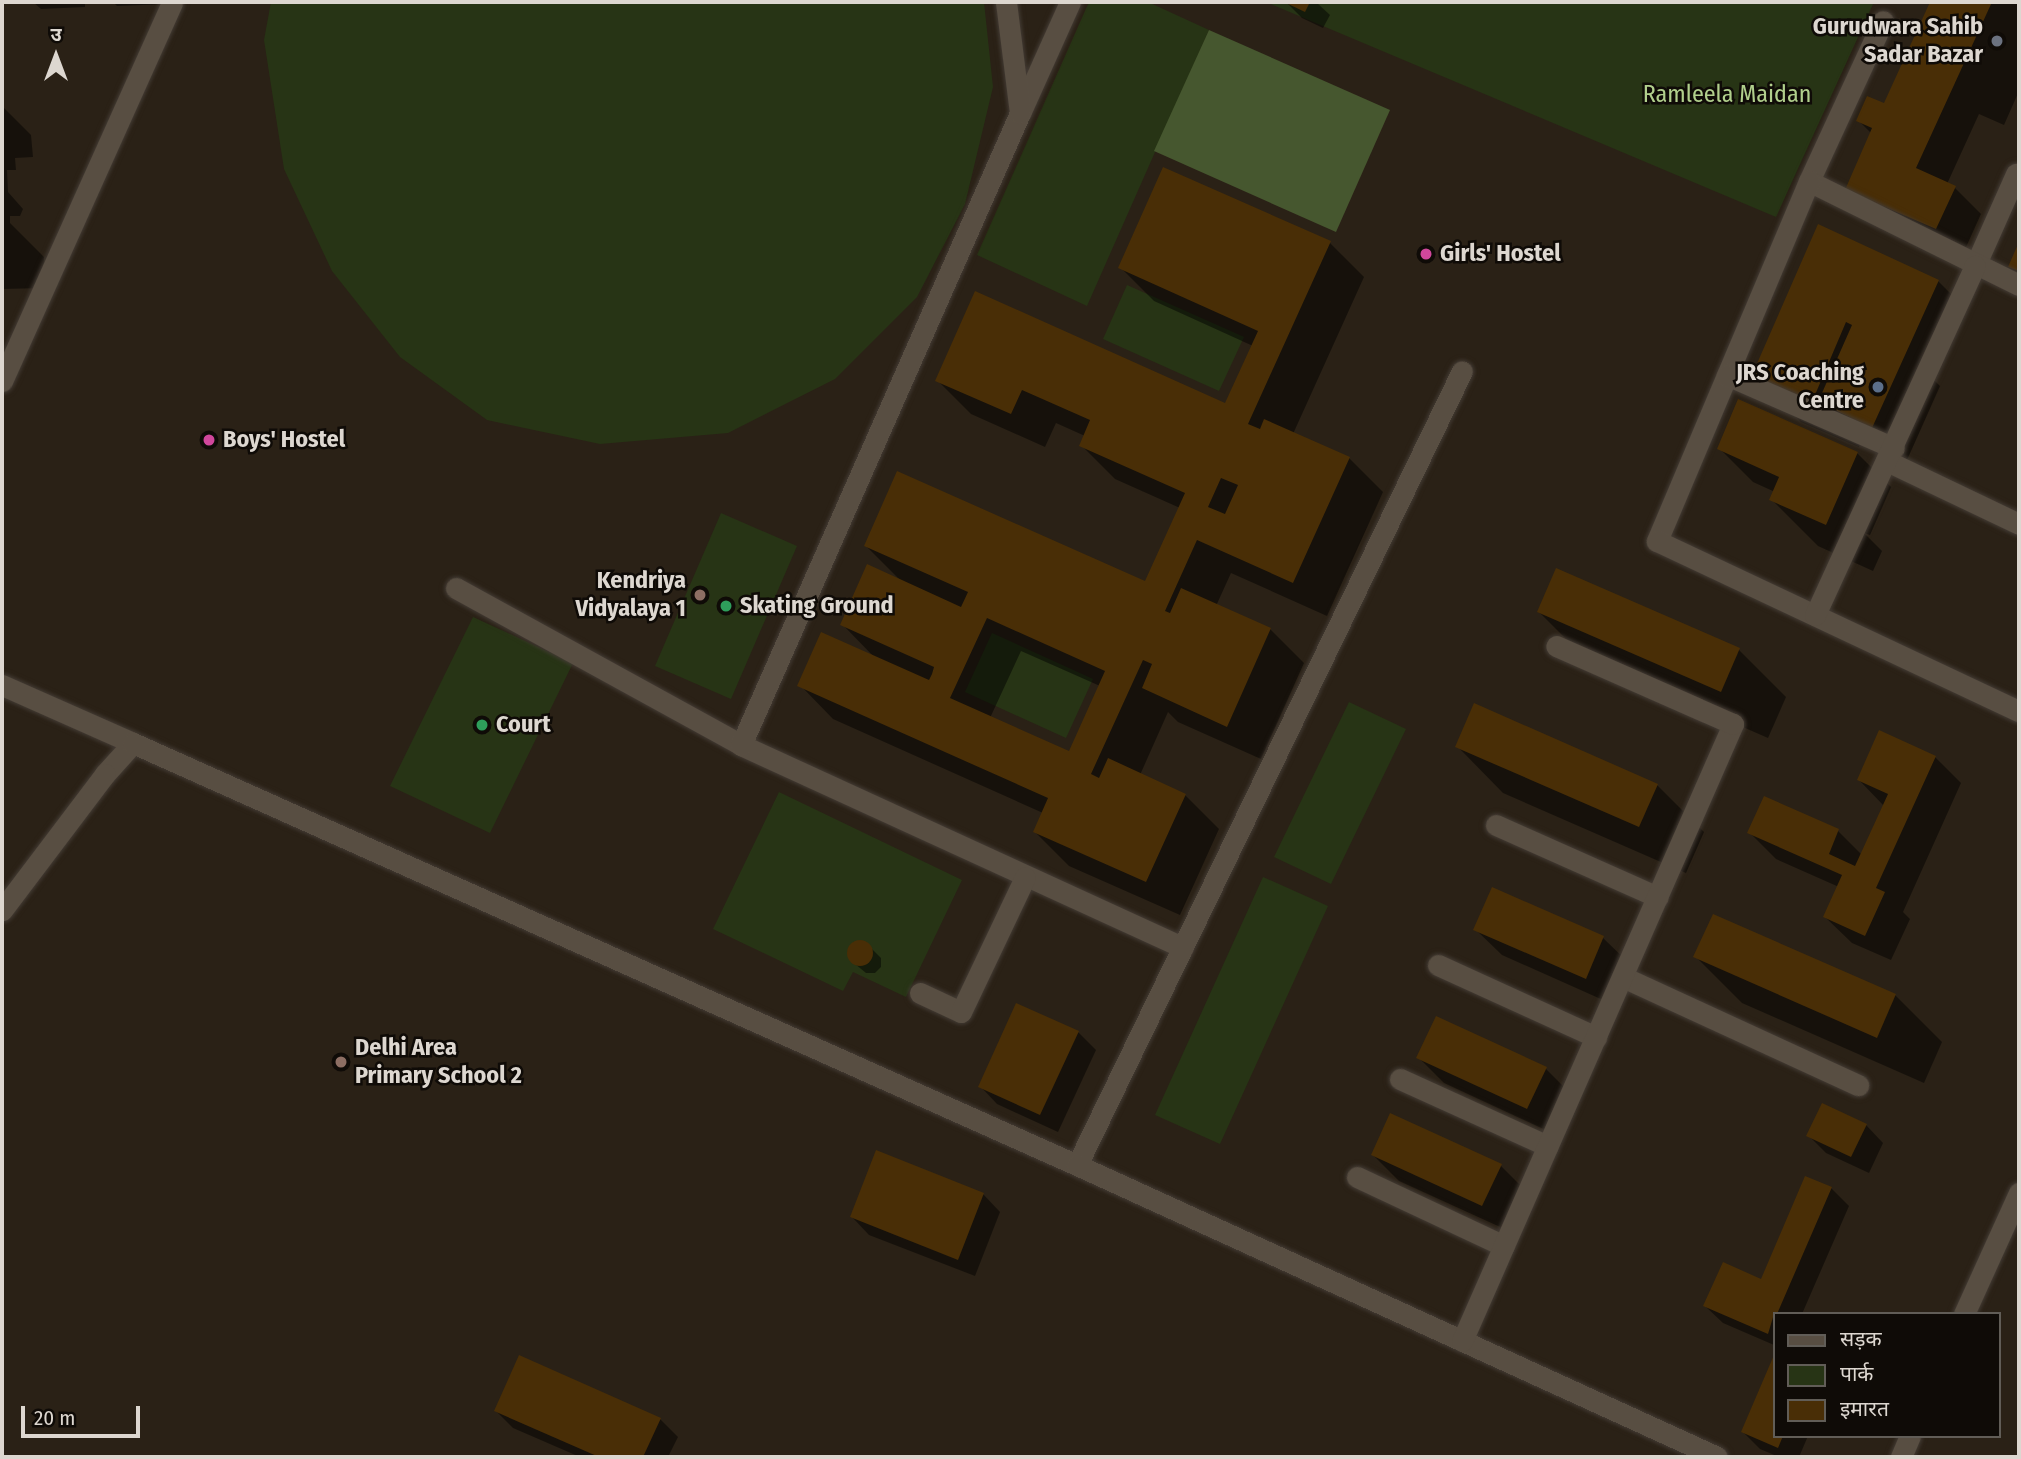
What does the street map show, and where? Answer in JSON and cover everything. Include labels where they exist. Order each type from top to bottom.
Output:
[{"type":"street","points":[[2,381],[172,2]]},
{"type":"street","points":[[1006,2],[1020,113]]},
{"type":"street","points":[[741,745],[1070,2]]},
{"type":"street","points":[[1883,20],[1809,181],[1657,541],[2019,711]]},
{"type":"street","points":[[1815,615],[2016,174]]},
{"type":"street","points":[[1809,181],[2019,285]]},
{"type":"street","points":[[1077,1165],[1462,371]]},
{"type":"street","points":[[1727,375],[1890,454],[2019,524]]},
{"type":"street","points":[[456,588],[741,745],[1183,947]]},
{"type":"street","points":[[1462,1341],[1733,724],[1556,646]]},
{"type":"street","points":[[2,685],[1077,1165],[1709,1455]]},
{"type":"street","points":[[2,910],[104,774],[133,743]]},
{"type":"street","points":[[1496,825],[1658,897]]},
{"type":"street","points":[[920,993],[961,1012],[1025,877]]},
{"type":"street","points":[[1438,965],[1596,1037]]},
{"type":"street","points":[[1623,977],[1858,1085]]},
{"type":"street","points":[[1400,1079],[1548,1146]]},
{"type":"street","points":[[1357,1177],[1504,1246]]},
{"type":"street","points":[[1965,1312],[2019,1194]]},
{"type":"street","points":[[1901,1457],[1909,1438]]},
{"type":"green space","points":[[271,2],[984,2],[993,87],[965,204],[917,297],[835,379],[728,433],[600,444],[487,420],[400,357],[332,271],[284,169],[264,40]]},
{"type":"green space","points":[[1089,2],[1148,2],[1209,30],[1087,306],[977,255]]},
{"type":"green space","name":"Ramleela Maidan","points":[[1266,2],[1874,2],[1776,217]]},
{"type":"green space","points":[[1209,30],[1390,110],[1336,232],[1154,151]]},
{"type":"green space","points":[[1127,285],[1244,337],[1219,391],[1103,339]]},
{"type":"green space","name":"Skating Ground","points":[[721,513],[797,546],[731,699],[655,666]]},
{"type":"green space","name":"Court","points":[[473,617],[573,663],[490,833],[390,786]]},
{"type":"green space","points":[[992,633],[1093,679],[1066,738],[965,692]]},
{"type":"green space","points":[[1349,702],[1406,729],[1331,884],[1274,857]]},
{"type":"green space","points":[[779,792],[962,880],[906,997],[853,972],[843,991],[713,929]]},
{"type":"green space","points":[[1263,877],[1328,906],[1220,1144],[1155,1115]]},
{"type":"building","points":[[1284,2],[1310,2],[1305,12]]},
{"type":"building","points":[[1930,2],[1992,2],[1916,168],[1956,186],[1936,229],[1845,190],[1872,128],[1856,121],[1867,96],[1884,103]]},
{"type":"building","points":[[1163,167],[1331,241],[1248,424],[1260,429],[1264,419],[1350,457],[1293,583],[1197,540],[1165,611],[1170,613],[1181,588],[1271,628],[1227,727],[1142,688],[1152,664],[1143,660],[1091,774],[1099,778],[1108,758],[1186,794],[1146,882],[1033,832],[1048,798],[797,686],[821,632],[929,680],[932,674],[934,667],[840,625],[867,564],[961,607],[968,592],[864,546],[897,471],[1145,581],[1185,493],[1079,446],[1090,420],[1022,390],[1011,414],[935,381],[975,291],[1225,403],[1258,331],[1118,268]],"holes":[[[1221,478],[1238,485],[1225,514],[1208,507]],[[987,618],[1105,671],[1069,751],[950,698]]]},
{"type":"building","points":[[1818,224],[1939,280],[1872,428],[1818,402],[1852,325],[1846,322],[1812,402],[1752,375]]},
{"type":"building","points":[[2019,242],[2019,271],[2008,267]]},
{"type":"building","points":[[1738,399],[1858,452],[1826,525],[1769,500],[1779,477],[1717,449]]},
{"type":"building","points":[[1556,568],[1740,648],[1721,692],[1537,612]]},
{"type":"building","points":[[1474,703],[1658,784],[1639,827],[1455,747]]},
{"type":"building","points":[[1879,730],[1936,756],[1876,888],[1885,892],[1865,936],[1823,917],[1842,875],[1747,833],[1764,796],[1839,829],[1829,854],[1855,866],[1888,794],[1857,780]]},
{"type":"building","points":[[1492,887],[1604,936],[1586,979],[1473,930]]},
{"type":"building","points":[[1713,914],[1896,994],[1877,1038],[1693,957]]},
{"type":"building","points":[[860,940],[869,944],[873,953],[869,962],[860,966],[851,962],[847,953],[851,944]]},
{"type":"building","points":[[1016,1003],[1079,1031],[1040,1115],[978,1087]]},
{"type":"building","points":[[1436,1016],[1547,1067],[1527,1109],[1416,1058]]},
{"type":"building","points":[[1822,1103],[1867,1124],[1851,1157],[1806,1136]]},
{"type":"building","points":[[1390,1113],[1502,1164],[1482,1206],[1371,1155]]},
{"type":"building","points":[[876,1150],[984,1193],[958,1260],[850,1217]]},
{"type":"building","points":[[1805,1176],[1832,1187],[1778,1312],[1772,1312],[1768,1334],[1703,1306],[1723,1262],[1761,1279]]},
{"type":"building","points":[[519,1355],[661,1418],[643,1457],[599,1457],[494,1411]]},
{"type":"building","points":[[1772,1360],[1772,1438],[1782,1438],[1778,1448],[1741,1432]]},
{"type":"place","name":"Gurudwara Sahib Sadar Bazar","points":[[1997,41]]},
{"type":"place","name":"Girls' Hostel","points":[[1426,254]]},
{"type":"place","name":"JRS Coaching Centre","points":[[1878,387]]},
{"type":"place","name":"Boys' Hostel","points":[[209,440]]},
{"type":"place","name":"Kendriya Vidyalaya 1","points":[[700,595]]},
{"type":"place","name":"Skating Ground","points":[[726,606]]},
{"type":"place","name":"Court","points":[[482,725]]},
{"type":"place","name":"Delhi Area Primary School 2","points":[[341,1062]]}]
